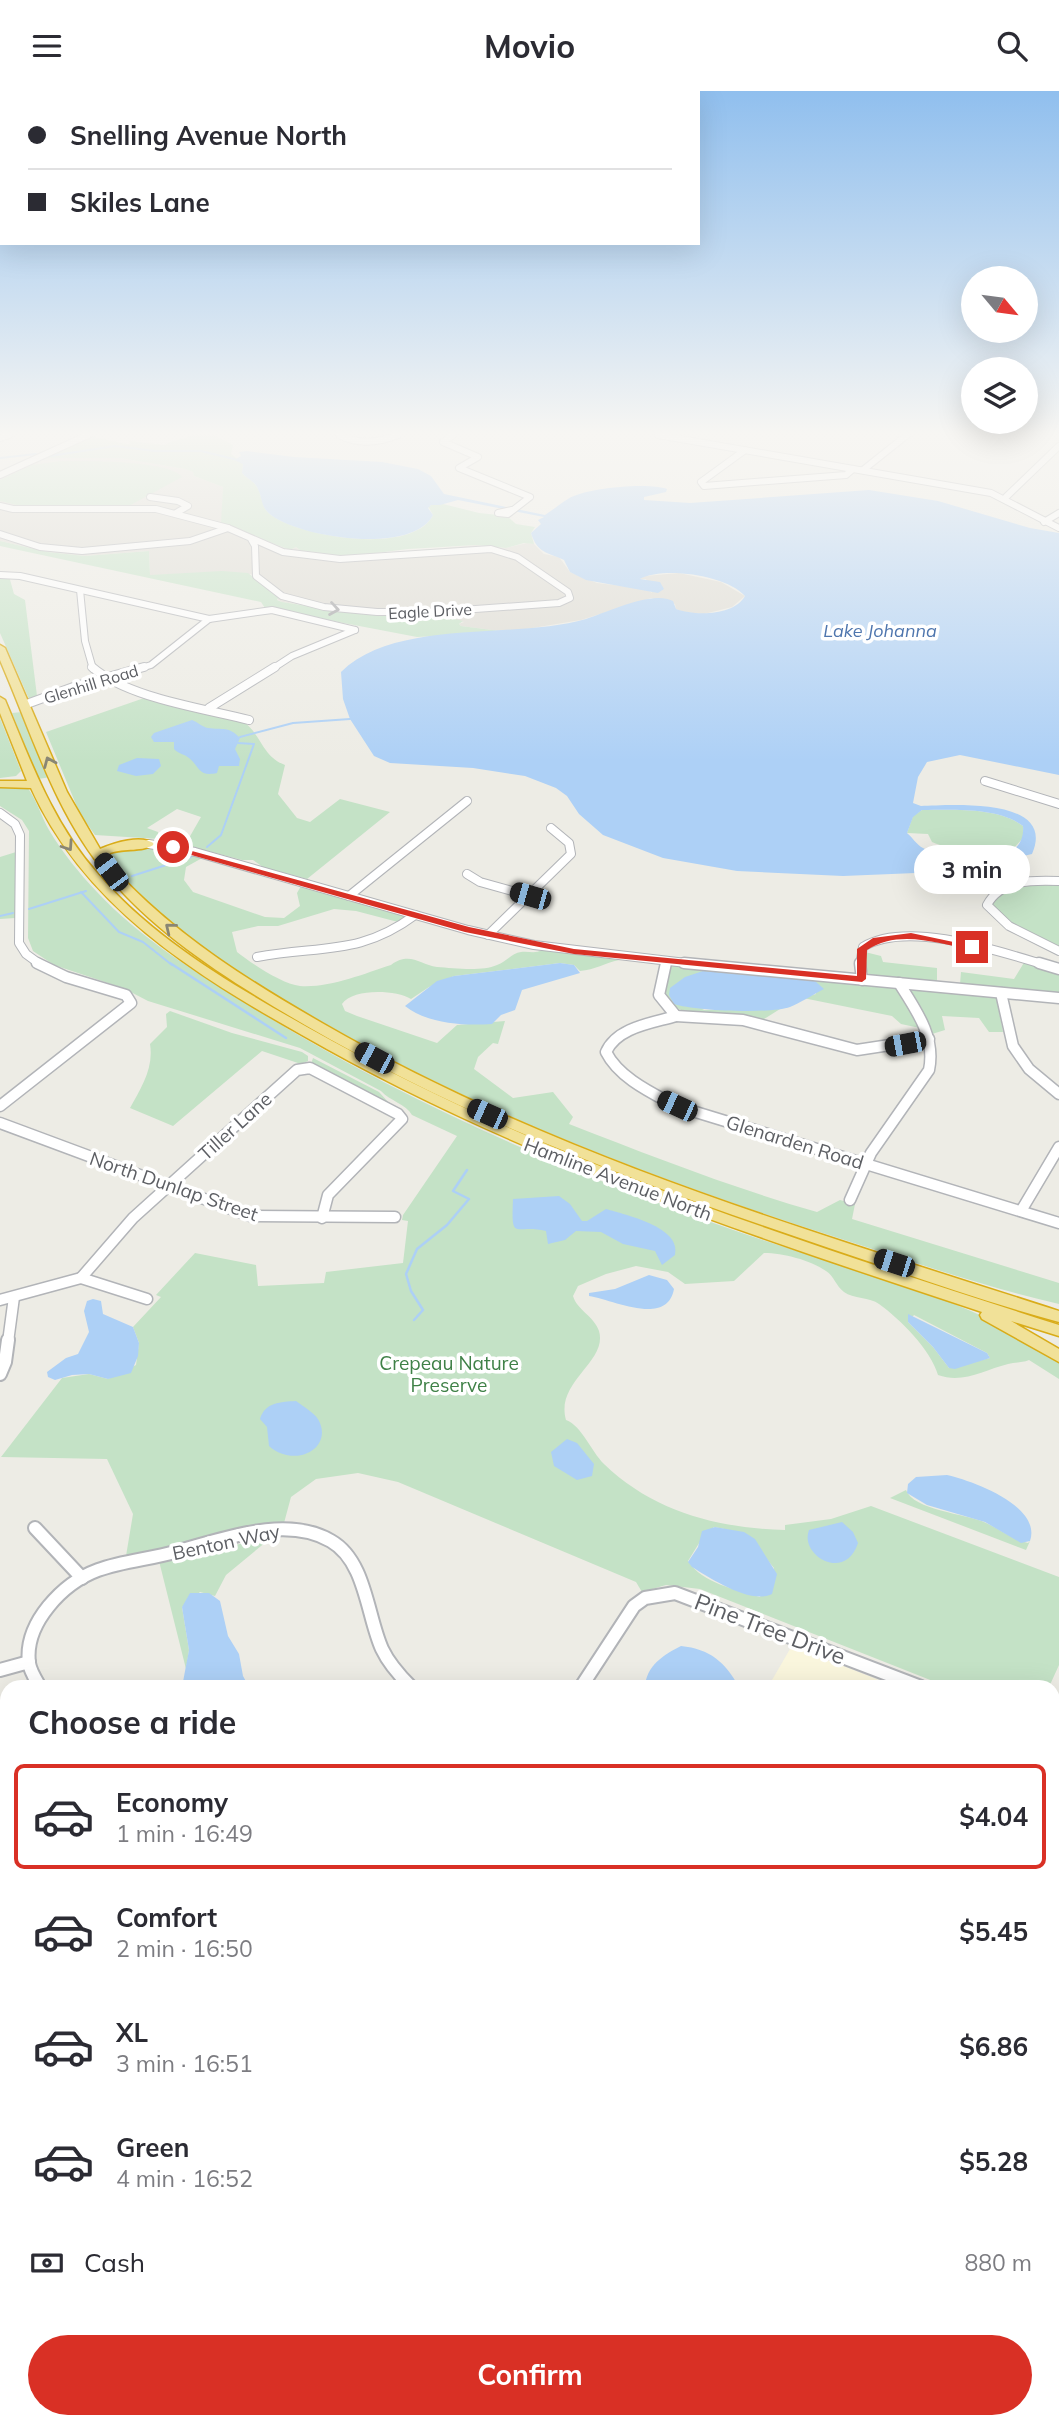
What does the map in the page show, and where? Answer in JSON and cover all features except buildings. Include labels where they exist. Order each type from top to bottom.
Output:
[{"type":"highway","name":"Hamline Avenue North","points":[[0,647],[74,817],[84,834],[118,879],[159,919],[219,965],[322,1030],[422,1083],[528,1132],[645,1179],[1059,1317]]},
{"type":"highway","name":"Hamline Avenue North","points":[[0,698],[55,825],[75,856],[124,909],[190,960],[328,1047],[457,1113],[576,1165],[709,1215],[1059,1331]]},
{"type":"highway","points":[[0,698],[13,705],[24,705]]},
{"type":"highway","points":[[0,782],[34,781]]},
{"type":"highway","points":[[84,834],[103,840],[149,843]]},
{"type":"highway","points":[[118,879],[103,857],[104,851],[120,845],[149,843]]},
{"type":"highway","points":[[942,1279],[1059,1307]]},
{"type":"highway","points":[[956,1297],[1059,1356]]},
{"type":"street","points":[[31,544],[82,551],[156,544]]},
{"type":"street","name":"Eagle Drive","points":[[253,544],[252,566],[262,583],[289,598],[330,609],[416,614],[559,603],[570,598],[568,592],[517,557],[491,549],[340,559],[284,552],[259,544]]},
{"type":"street","points":[[0,575],[20,576],[209,619],[267,610],[355,630],[292,656],[209,708]]},
{"type":"street","points":[[80,590],[92,668],[108,678],[147,694],[249,720]]},
{"type":"street","name":"Glenhill Road","points":[[24,705],[143,668],[158,661],[209,619]]},
{"type":"street","points":[[985,781],[1059,804]]},
{"type":"street","points":[[349,896],[467,801]]},
{"type":"street","points":[[0,813],[13,822],[20,835],[19,943],[26,955],[43,968],[131,1000],[128,1007],[0,1106]]},
{"type":"street","points":[[488,935],[571,854],[569,843],[551,828]]},
{"type":"street","points":[[149,843],[195,852],[488,935],[574,952],[1059,998]]},
{"type":"street","points":[[467,874],[480,882],[530,896]]},
{"type":"street","points":[[1059,881],[1031,882],[1006,887],[993,894],[987,905],[1021,933],[1059,951]]},
{"type":"street","points":[[257,957],[366,944],[392,934],[415,915]]},
{"type":"street","points":[[862,979],[862,949],[876,940],[896,936],[929,938],[1059,968]]},
{"type":"street","points":[[666,961],[659,995],[676,1016],[743,1020],[857,1049],[881,1048],[929,1039]]},
{"type":"street","points":[[850,1200],[865,1164],[929,1070],[933,1053],[929,1039],[899,983]]},
{"type":"street","points":[[1001,993],[1013,1046],[1029,1069],[1059,1094]]},
{"type":"street","name":"Glenarden Road","points":[[676,1016],[614,1038],[606,1049],[609,1061],[651,1092],[677,1106],[1059,1223]]},
{"type":"street","name":"Tiller Lane","points":[[80,1278],[114,1237],[168,1186],[297,1070],[305,1067],[398,1114],[402,1119],[400,1125],[328,1195],[322,1218]]},
{"type":"street","name":"North Dunlap Street","points":[[0,1123],[250,1216],[395,1217]]},
{"type":"street","points":[[1021,1211],[1059,1147]]},
{"type":"street","points":[[0,1300],[80,1278],[147,1299]]},
{"type":"street","points":[[0,1374],[5,1361],[14,1297]]},
{"type":"street","points":[[35,1528],[82,1578]]},
{"type":"street","name":"Benton Way","points":[[29,1662],[29,1649],[36,1629],[49,1605],[82,1578],[98,1571],[271,1530],[309,1532],[332,1541],[348,1556],[360,1583],[375,1636],[385,1659],[404,1680]]},
{"type":"street","name":"Pine Tree Drive","points":[[586,1680],[634,1606],[656,1595],[675,1593],[903,1680]]},
{"type":"street","points":[[0,1670],[29,1662],[37,1680]]},
{"type":"shaded area","points":[[14,544],[274,544],[289,550],[296,547],[301,551],[333,556],[354,556],[476,545],[506,548],[534,544],[544,554],[559,557],[570,572],[597,583],[647,589],[652,593],[646,579],[640,579],[645,576],[679,573],[721,582],[745,596],[732,607],[704,614],[683,612],[676,609],[675,604],[651,598],[581,620],[508,632],[461,626],[459,624],[464,622],[444,616],[413,621],[282,602],[277,599],[279,596],[251,574],[150,575],[149,551],[85,556],[48,552]]},
{"type":"shaded area","points":[[798,1648],[878,1680],[772,1680],[790,1649]]},
{"type":"green space","points":[[14,544],[48,552],[85,556],[149,551],[150,575],[222,571],[248,573],[279,596],[277,600],[282,602],[347,612],[392,615],[413,621],[444,616],[463,621],[459,624],[461,626],[508,632],[417,637],[265,608],[261,602],[0,546]]},
{"type":"green space","points":[[275,544],[520,544],[506,548],[476,545],[408,549],[344,557],[301,551],[296,547],[290,550]]},
{"type":"green space","points":[[0,576],[9,576],[14,594],[25,600],[37,696],[41,698],[29,699],[0,633]]},
{"type":"green space","points":[[150,696],[224,714],[248,725],[271,756],[285,765],[278,794],[297,818],[310,822],[340,799],[390,812],[307,879],[263,867],[253,860],[242,860],[185,845],[201,817],[177,809],[147,828],[158,832],[159,839],[95,835],[80,814],[46,732]]},
{"type":"green space","points":[[22,712],[51,777],[38,779],[12,713]]},
{"type":"green space","points":[[0,718],[21,771],[16,776],[0,778]]},
{"type":"green space","name":"Crepeau Nature Preserve","points":[[0,786],[27,787],[49,830],[77,870],[131,924],[208,979],[364,1072],[486,1132],[612,1185],[739,1232],[942,1299],[1007,1328],[1059,1359],[1059,1379],[1029,1360],[965,1377],[938,1375],[929,1355],[914,1336],[879,1304],[844,1292],[829,1273],[820,1267],[788,1256],[764,1253],[734,1281],[685,1284],[668,1272],[636,1266],[606,1274],[578,1286],[573,1296],[597,1326],[600,1342],[590,1363],[574,1383],[565,1406],[566,1420],[582,1433],[599,1459],[623,1481],[665,1505],[688,1514],[735,1526],[785,1530],[785,1525],[831,1519],[871,1506],[1059,1577],[1059,1665],[1052,1680],[930,1680],[700,1589],[666,1585],[642,1592],[636,1582],[398,1482],[358,1473],[316,1479],[291,1497],[284,1523],[126,1556],[133,1514],[107,1459],[1,1457],[62,1378],[89,1374],[108,1379],[136,1365],[139,1343],[133,1327],[161,1297],[156,1295],[195,1253],[256,1265],[258,1286],[324,1283],[326,1272],[403,1263],[408,1221],[402,1220],[403,1215],[457,1136],[412,1115],[381,1091],[300,1048],[148,1001],[123,988],[54,965],[33,951],[28,938],[29,831],[22,820],[0,806]],"holes":[[[914,1315],[987,1353],[990,1358],[949,1368],[908,1322]],[[714,1527],[751,1539],[774,1568],[760,1597],[711,1580],[694,1569],[688,1561],[701,1540]]]},
{"type":"green space","points":[[922,810],[961,810],[1001,815],[1023,826],[1024,837],[1012,850],[942,845],[932,842],[928,834],[907,833],[913,816]]},
{"type":"green space","points":[[117,847],[155,847],[204,857],[186,867],[184,880],[193,892],[265,917],[284,918],[300,906],[297,893],[301,886],[405,916],[398,922],[356,911],[334,909],[278,926],[258,926],[232,932],[237,952],[267,972],[300,986],[335,983],[404,959],[437,967],[475,969],[497,965],[518,953],[542,950],[619,960],[580,971],[574,965],[560,963],[454,976],[411,999],[375,992],[355,995],[342,1004],[345,1011],[357,1016],[437,1043],[457,1025],[505,1021],[498,1044],[493,1043],[478,1057],[474,1069],[513,1098],[553,1092],[573,1117],[569,1124],[786,1203],[817,1212],[840,1200],[855,1204],[852,1219],[1059,1283],[1059,1304],[972,1281],[678,1184],[459,1093],[387,1058],[249,978],[213,954],[135,890],[110,856]]},
{"type":"green space","points":[[16,852],[15,918],[0,919],[0,857]]},
{"type":"green space","points":[[1059,883],[1059,948],[1002,917],[992,905],[1004,892],[1021,885]]},
{"type":"green space","points":[[865,952],[881,956],[883,962],[937,968],[937,982],[869,975]]},
{"type":"green space","points":[[1025,961],[1059,971],[1059,993],[960,984],[961,972],[1014,979]]},
{"type":"green space","points":[[672,965],[897,988],[920,1028],[901,1024],[892,1016],[803,998],[816,994],[815,981],[773,978],[702,1010],[780,1009],[761,1021],[686,1012],[672,1006],[663,994]]},
{"type":"green space","points":[[912,987],[996,996],[1003,1032],[989,1032],[979,1018],[942,1016],[945,1030],[932,1034],[908,990]]},
{"type":"green space","points":[[170,1011],[232,1033],[302,1052],[308,1056],[308,1061],[301,1064],[262,1051],[173,1126],[130,1108],[148,1070],[150,1044],[167,1027],[166,1014]]},
{"type":"green space","points":[[313,1058],[379,1092],[389,1103],[406,1113],[311,1064]]},
{"type":"green space","points":[[906,1490],[911,1497],[929,1507],[976,1519],[1016,1539],[1028,1543],[1030,1541],[1026,1550],[890,1498]]},
{"type":"green space","points":[[272,1537],[226,1575],[215,1596],[200,1592],[182,1607],[189,1650],[186,1669],[159,1561]]},
{"type":"water","name":"Lake Johanna","points":[[1059,544],[1059,775],[960,755],[927,762],[918,777],[913,803],[921,806],[998,808],[1016,813],[1030,822],[1036,836],[1032,854],[998,862],[955,861],[916,873],[843,876],[737,871],[663,858],[603,835],[579,814],[567,796],[556,788],[525,776],[473,768],[390,763],[374,756],[350,719],[343,699],[341,672],[364,655],[392,644],[424,637],[557,625],[654,598],[673,601],[676,609],[684,611],[714,613],[740,603],[745,596],[736,589],[710,578],[679,573],[650,575],[640,579],[660,582],[664,589],[658,593],[586,580],[570,572],[564,560],[536,545]],"holes":[[[922,810],[975,811],[1001,815],[1023,826],[1023,835],[1018,846],[999,855],[965,856],[930,851],[921,847],[907,833],[913,817]]]},
{"type":"water","points":[[192,720],[206,727],[229,730],[236,734],[240,738],[235,749],[240,759],[239,766],[219,766],[217,773],[206,774],[189,758],[174,749],[174,742],[154,742],[151,737],[154,733]]},
{"type":"water","points":[[137,758],[159,759],[161,766],[153,774],[136,776],[117,771],[119,765]]},
{"type":"water","points":[[560,963],[574,965],[580,973],[522,990],[515,1010],[501,1015],[492,1024],[447,1023],[424,1017],[405,1006],[437,981],[454,976]]},
{"type":"water","points":[[703,971],[815,981],[824,989],[793,1006],[780,1009],[732,1011],[674,1004],[669,995],[670,988],[685,977]]},
{"type":"water","points":[[559,1196],[570,1204],[582,1221],[587,1221],[606,1209],[651,1224],[670,1237],[675,1245],[675,1255],[662,1265],[655,1251],[623,1244],[601,1232],[576,1231],[565,1240],[548,1244],[546,1231],[514,1227],[513,1199]]},
{"type":"water","points":[[649,1275],[667,1280],[674,1289],[669,1300],[661,1307],[638,1308],[589,1296],[589,1293],[615,1289]]},
{"type":"water","points":[[87,1301],[101,1301],[103,1314],[133,1327],[139,1343],[138,1356],[131,1373],[108,1379],[89,1374],[55,1380],[48,1377],[47,1372],[66,1358],[78,1354],[89,1332],[84,1311]]},
{"type":"water","points":[[908,1314],[987,1353],[990,1358],[955,1369],[949,1368],[908,1322]]},
{"type":"water","points":[[296,1401],[316,1417],[322,1433],[315,1448],[299,1456],[279,1452],[269,1446],[267,1427],[260,1419],[270,1406]]},
{"type":"water","points":[[567,1439],[577,1443],[594,1464],[592,1476],[577,1480],[554,1466],[551,1452]]},
{"type":"water","points":[[947,1475],[988,1489],[1016,1506],[1031,1528],[1030,1541],[1021,1543],[985,1522],[927,1505],[907,1493],[908,1484],[916,1477]]},
{"type":"water","points":[[842,1522],[853,1532],[858,1543],[852,1555],[843,1561],[825,1561],[811,1548],[809,1530]]},
{"type":"water","points":[[715,1527],[744,1532],[755,1539],[777,1574],[772,1594],[753,1596],[742,1593],[692,1567],[688,1562],[698,1547],[702,1531]]},
{"type":"water","points":[[190,1593],[209,1593],[220,1601],[228,1636],[239,1654],[245,1680],[183,1680],[189,1650],[182,1607]]},
{"type":"water","points":[[681,1646],[700,1650],[716,1658],[734,1680],[646,1680],[652,1667]]},
{"type":"waterway","points":[[240,737],[293,723],[350,719]]},
{"type":"waterway","points":[[207,847],[221,835],[254,744],[238,743]]},
{"type":"waterway","points":[[132,876],[191,857]]},
{"type":"waterway","points":[[81,892],[86,891]]},
{"type":"waterway","points":[[29,909],[81,892]]},
{"type":"waterway","points":[[81,892],[119,932],[143,942],[172,965]]},
{"type":"waterway","points":[[0,916],[13,913]]},
{"type":"waterway","points":[[170,963],[286,1038]]},
{"type":"waterway","points":[[414,1320],[423,1310],[411,1291],[406,1274],[417,1249],[447,1225],[469,1199],[453,1191],[467,1170]]},
{"type":"route","points":[[173,847],[468,930],[574,952],[862,979],[860,953],[867,944],[876,940],[911,936],[972,947]]}]
